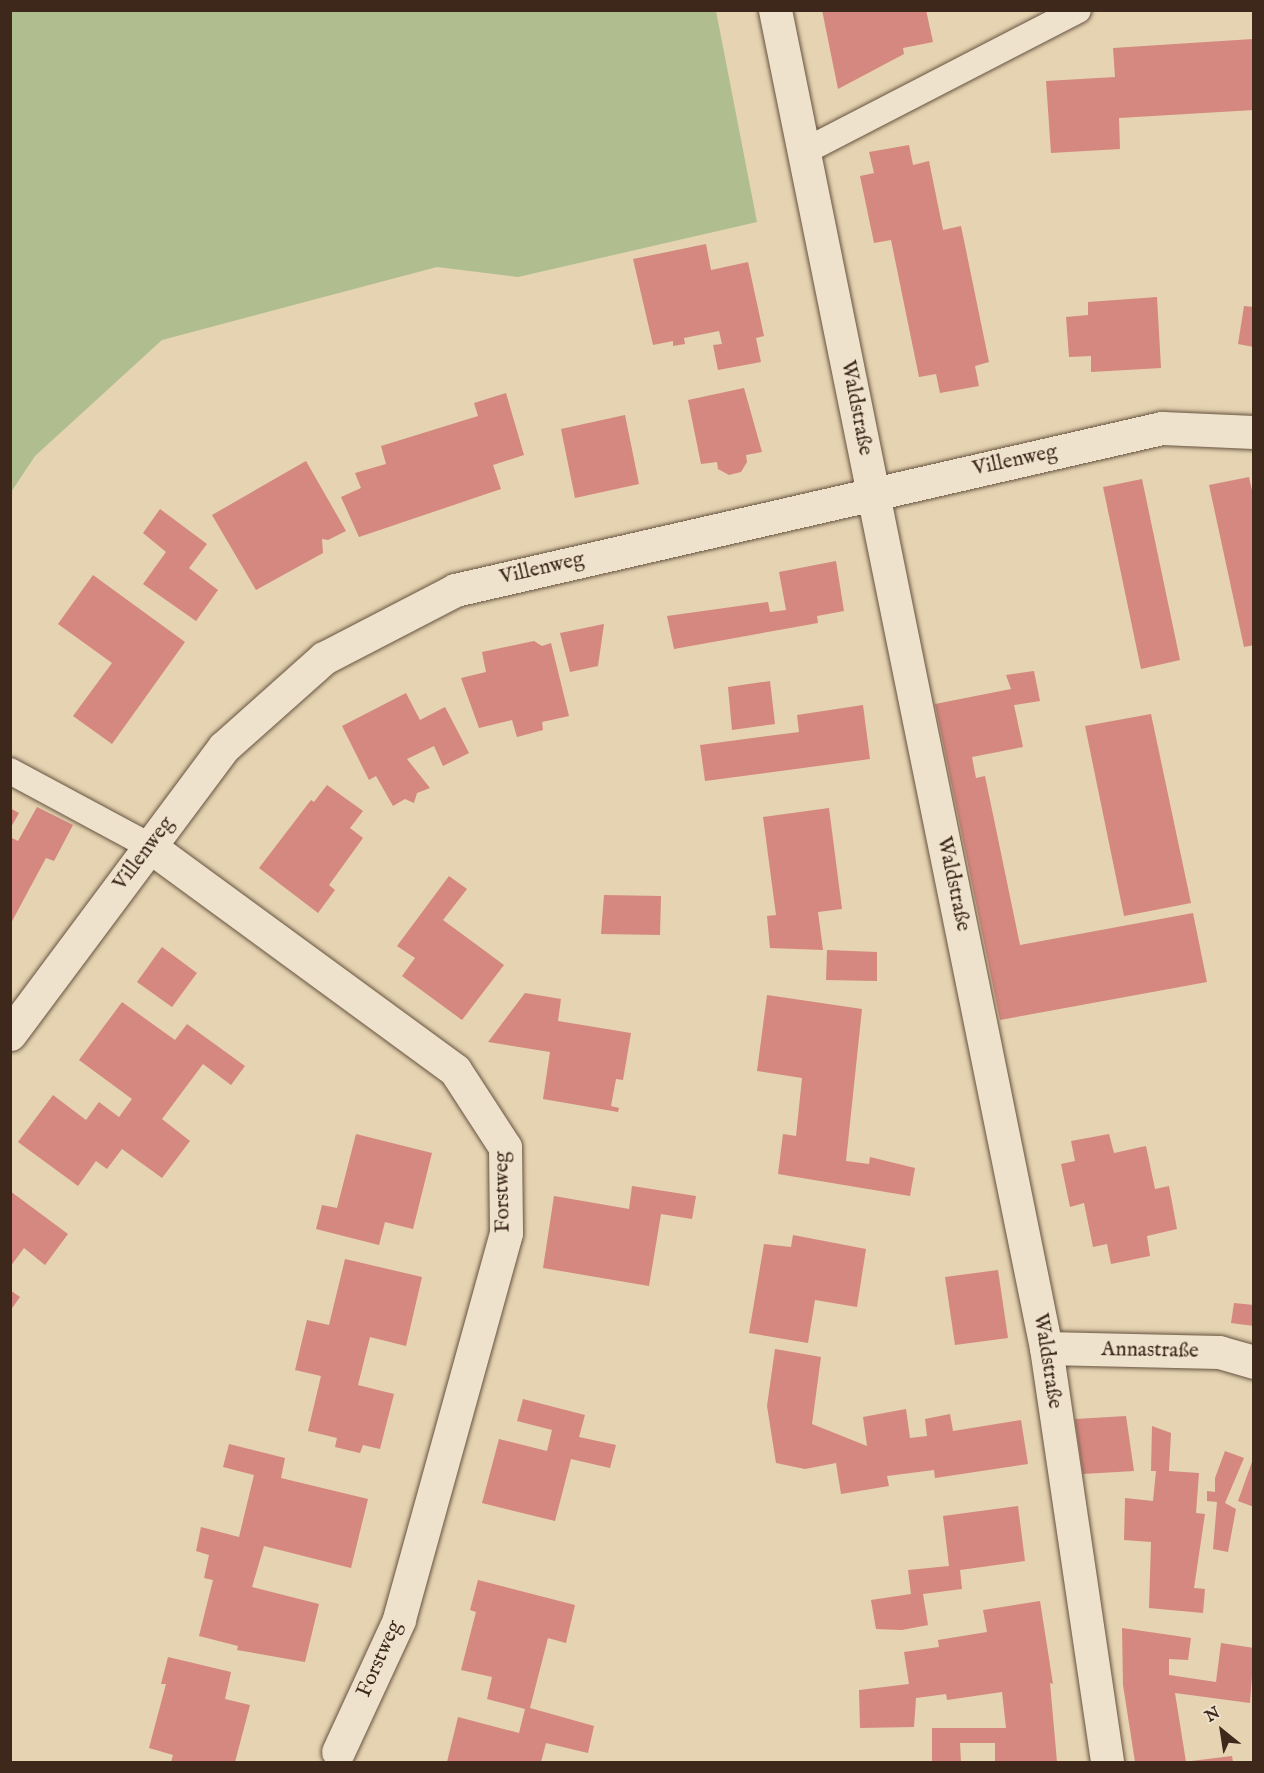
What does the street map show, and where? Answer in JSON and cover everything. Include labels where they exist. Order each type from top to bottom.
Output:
[{"type":"street","name":"Waldstraße","points":[[775,10],[1046,1348],[1107,1762]]},
{"type":"street","name":"Villenweg","points":[[10,1034],[224,747],[324,658],[455,590],[872,492],[1162,428],[1254,432]]},
{"type":"street","name":"Forstweg","points":[[149,846],[455,1070],[505,1146],[507,1233],[399,1620],[338,1752]]},
{"type":"street","name":"Annastraße","points":[[1046,1348],[1219,1352],[1254,1362]]},
{"type":"lane","points":[[805,152],[1078,10]]},
{"type":"lane","points":[[10,771],[149,846]]},
{"type":"green space","points":[[11,10],[716,11],[757,222],[518,277],[437,267],[162,340],[35,456],[11,492]]},
{"type":"building","points":[[822,10],[926,10],[933,42],[903,48],[904,54],[838,89]]},
{"type":"building","points":[[1253,39],[1254,110],[1119,118],[1120,149],[1051,153],[1046,81],[1115,77],[1113,48]]},
{"type":"building","points":[[909,145],[913,165],[929,161],[943,230],[961,226],[989,362],[975,366],[979,386],[940,393],[936,374],[919,377],[891,240],[874,243],[860,176],[874,173],[869,152]]},
{"type":"building","points":[[706,244],[711,270],[748,262],[764,336],[756,338],[761,362],[718,370],[713,345],[722,344],[719,331],[684,338],[685,344],[673,346],[673,341],[653,345],[633,259]]},
{"type":"building","points":[[1157,297],[1161,368],[1091,372],[1091,356],[1069,357],[1066,317],[1088,315],[1088,302]]},
{"type":"building","points":[[1244,306],[1254,307],[1254,347],[1238,344]]},
{"type":"building","points":[[744,388],[762,452],[746,455],[747,462],[741,472],[729,475],[718,469],[717,462],[701,464],[688,400]]},
{"type":"building","points":[[506,393],[524,455],[493,465],[501,489],[359,537],[341,497],[361,488],[355,473],[386,464],[381,446],[478,416],[474,403]]},
{"type":"building","points":[[625,415],[639,484],[575,498],[561,429]]},
{"type":"building","points":[[306,461],[346,531],[328,540],[322,539],[323,553],[256,590],[212,515]]},
{"type":"building","points":[[1249,477],[1254,499],[1254,645],[1244,647],[1209,485]]},
{"type":"building","points":[[1142,479],[1180,660],[1141,669],[1103,487]]},
{"type":"building","points":[[160,509],[207,544],[189,568],[218,590],[196,621],[143,584],[166,552],[143,533]]},
{"type":"building","points":[[836,561],[844,611],[817,616],[818,623],[674,649],[667,616],[768,602],[770,612],[786,610],[779,572]]},
{"type":"building","points":[[93,575],[185,642],[112,744],[73,716],[112,663],[58,624]]},
{"type":"building","points":[[604,624],[598,666],[570,672],[560,633]]},
{"type":"building","points":[[534,641],[542,646],[551,643],[569,716],[542,722],[543,730],[517,737],[512,720],[479,728],[461,678],[486,672],[482,652]]},
{"type":"building","points":[[1034,671],[1040,701],[1014,705],[1023,747],[972,757],[976,778],[985,776],[1020,945],[1193,913],[1207,982],[1000,1020],[935,704],[1011,689],[1006,675]]},
{"type":"building","points":[[770,681],[775,724],[732,730],[728,687]]},
{"type":"building","points":[[406,693],[420,720],[445,707],[469,753],[443,766],[434,746],[407,759],[430,788],[417,793],[414,803],[405,799],[393,806],[376,776],[369,780],[342,726]]},
{"type":"building","points":[[863,705],[870,759],[705,781],[700,745],[799,732],[797,715]]},
{"type":"building","points":[[1151,714],[1191,903],[1124,916],[1085,726]]},
{"type":"building","points":[[327,785],[363,811],[350,828],[363,838],[329,885],[335,890],[318,913],[259,868],[311,800],[314,802]]},
{"type":"building","points":[[37,807],[73,825],[54,861],[46,858],[10,925],[10,837],[18,841]]},
{"type":"building","points":[[10,808],[19,813],[10,829]]},
{"type":"building","points":[[829,808],[842,909],[818,912],[823,950],[770,948],[767,916],[776,915],[763,817]]},
{"type":"building","points":[[449,876],[467,889],[443,920],[504,965],[462,1020],[402,976],[415,958],[397,946]]},
{"type":"building","points":[[604,895],[661,896],[660,935],[601,934]]},
{"type":"building","points":[[162,947],[197,973],[172,1007],[137,982]]},
{"type":"building","points":[[827,950],[877,952],[877,981],[826,980]]},
{"type":"building","points":[[525,993],[561,999],[558,1021],[631,1033],[623,1080],[616,1079],[611,1106],[619,1108],[618,1112],[543,1099],[550,1052],[488,1042]]},
{"type":"building","points":[[767,995],[862,1009],[846,1161],[869,1164],[870,1157],[915,1168],[910,1196],[778,1174],[783,1134],[796,1136],[802,1078],[757,1071]]},
{"type":"building","points":[[122,1002],[175,1040],[187,1024],[245,1066],[231,1085],[203,1064],[162,1119],[190,1141],[162,1178],[122,1149],[107,1169],[96,1161],[78,1186],[18,1142],[53,1095],[86,1120],[99,1102],[119,1117],[132,1099],[79,1060]]},
{"type":"building","points":[[356,1134],[432,1153],[413,1229],[385,1222],[379,1245],[316,1229],[322,1205],[337,1208]]},
{"type":"building","points":[[1109,1134],[1114,1153],[1146,1146],[1155,1189],[1169,1186],[1177,1229],[1147,1236],[1150,1256],[1111,1264],[1107,1244],[1093,1247],[1084,1203],[1070,1207],[1061,1164],[1075,1161],[1071,1141]]},
{"type":"building","points":[[632,1186],[696,1196],[692,1219],[661,1214],[649,1286],[543,1268],[554,1196],[629,1209]]},
{"type":"building","points":[[10,1191],[68,1234],[45,1265],[24,1248],[10,1267]]},
{"type":"building","points":[[793,1235],[866,1249],[857,1307],[815,1300],[808,1343],[749,1333],[764,1244],[791,1247]]},
{"type":"building","points":[[345,1259],[422,1277],[406,1346],[370,1337],[358,1385],[394,1394],[380,1449],[363,1445],[360,1453],[335,1447],[337,1438],[308,1431],[321,1376],[295,1370],[307,1320],[329,1325]]},
{"type":"building","points":[[998,1270],[1008,1338],[955,1345],[945,1277]]},
{"type":"building","points":[[10,1290],[20,1297],[10,1311]]},
{"type":"building","points":[[1234,1303],[1254,1305],[1254,1326],[1231,1323]]},
{"type":"building","points":[[775,1349],[821,1357],[812,1424],[867,1446],[863,1417],[906,1409],[910,1438],[927,1436],[925,1419],[950,1414],[953,1431],[1021,1420],[1028,1464],[935,1478],[934,1470],[887,1476],[889,1486],[841,1494],[836,1463],[805,1469],[776,1463],[767,1406]]},
{"type":"building","points":[[523,1399],[585,1415],[579,1437],[616,1445],[610,1468],[571,1459],[555,1521],[482,1503],[499,1439],[547,1451],[552,1430],[517,1421]]},
{"type":"building","points":[[1126,1416],[1134,1471],[1083,1474],[1075,1419]]},
{"type":"building","points":[[1152,1426],[1171,1433],[1169,1471],[1199,1473],[1196,1513],[1205,1514],[1194,1588],[1205,1589],[1203,1613],[1149,1608],[1151,1542],[1124,1540],[1125,1498],[1153,1501],[1156,1471],[1151,1471]]},
{"type":"building","points":[[229,1444],[285,1458],[281,1478],[368,1499],[351,1568],[264,1546],[252,1587],[319,1604],[305,1662],[237,1650],[238,1646],[199,1636],[213,1580],[204,1578],[209,1555],[196,1551],[201,1527],[239,1537],[254,1475],[223,1467]]},
{"type":"building","points":[[1225,1451],[1244,1458],[1225,1503],[1236,1509],[1228,1552],[1213,1549],[1217,1502],[1207,1501],[1207,1491],[1215,1492],[1215,1478]]},
{"type":"building","points":[[1254,1459],[1254,1507],[1238,1501]]},
{"type":"building","points":[[1018,1506],[1025,1561],[960,1570],[962,1589],[923,1594],[928,1625],[902,1630],[876,1629],[871,1600],[911,1594],[908,1570],[949,1566],[943,1516]]},
{"type":"building","points":[[478,1580],[575,1605],[566,1643],[548,1638],[530,1708],[594,1726],[588,1753],[546,1743],[541,1762],[447,1762],[458,1717],[519,1733],[525,1709],[487,1699],[492,1677],[461,1670],[476,1612],[470,1610]]},
{"type":"building","points":[[1040,1601],[1053,1684],[1050,1683],[1057,1762],[995,1762],[995,1743],[960,1743],[961,1762],[932,1762],[932,1728],[1006,1728],[1002,1692],[947,1700],[946,1694],[916,1698],[914,1727],[860,1728],[859,1690],[909,1684],[904,1652],[939,1647],[938,1640],[987,1632],[983,1610]]},
{"type":"building","points":[[1122,1628],[1191,1638],[1188,1660],[1169,1659],[1169,1675],[1216,1682],[1221,1643],[1254,1648],[1250,1703],[1175,1693],[1186,1762],[1135,1762],[1123,1685]]},
{"type":"building","points":[[168,1657],[231,1672],[225,1699],[250,1705],[235,1762],[171,1762],[173,1755],[149,1748],[166,1684],[161,1684]]},
{"type":"building","points":[[1232,1756],[1233,1762],[1191,1762],[1191,1761]]}]
